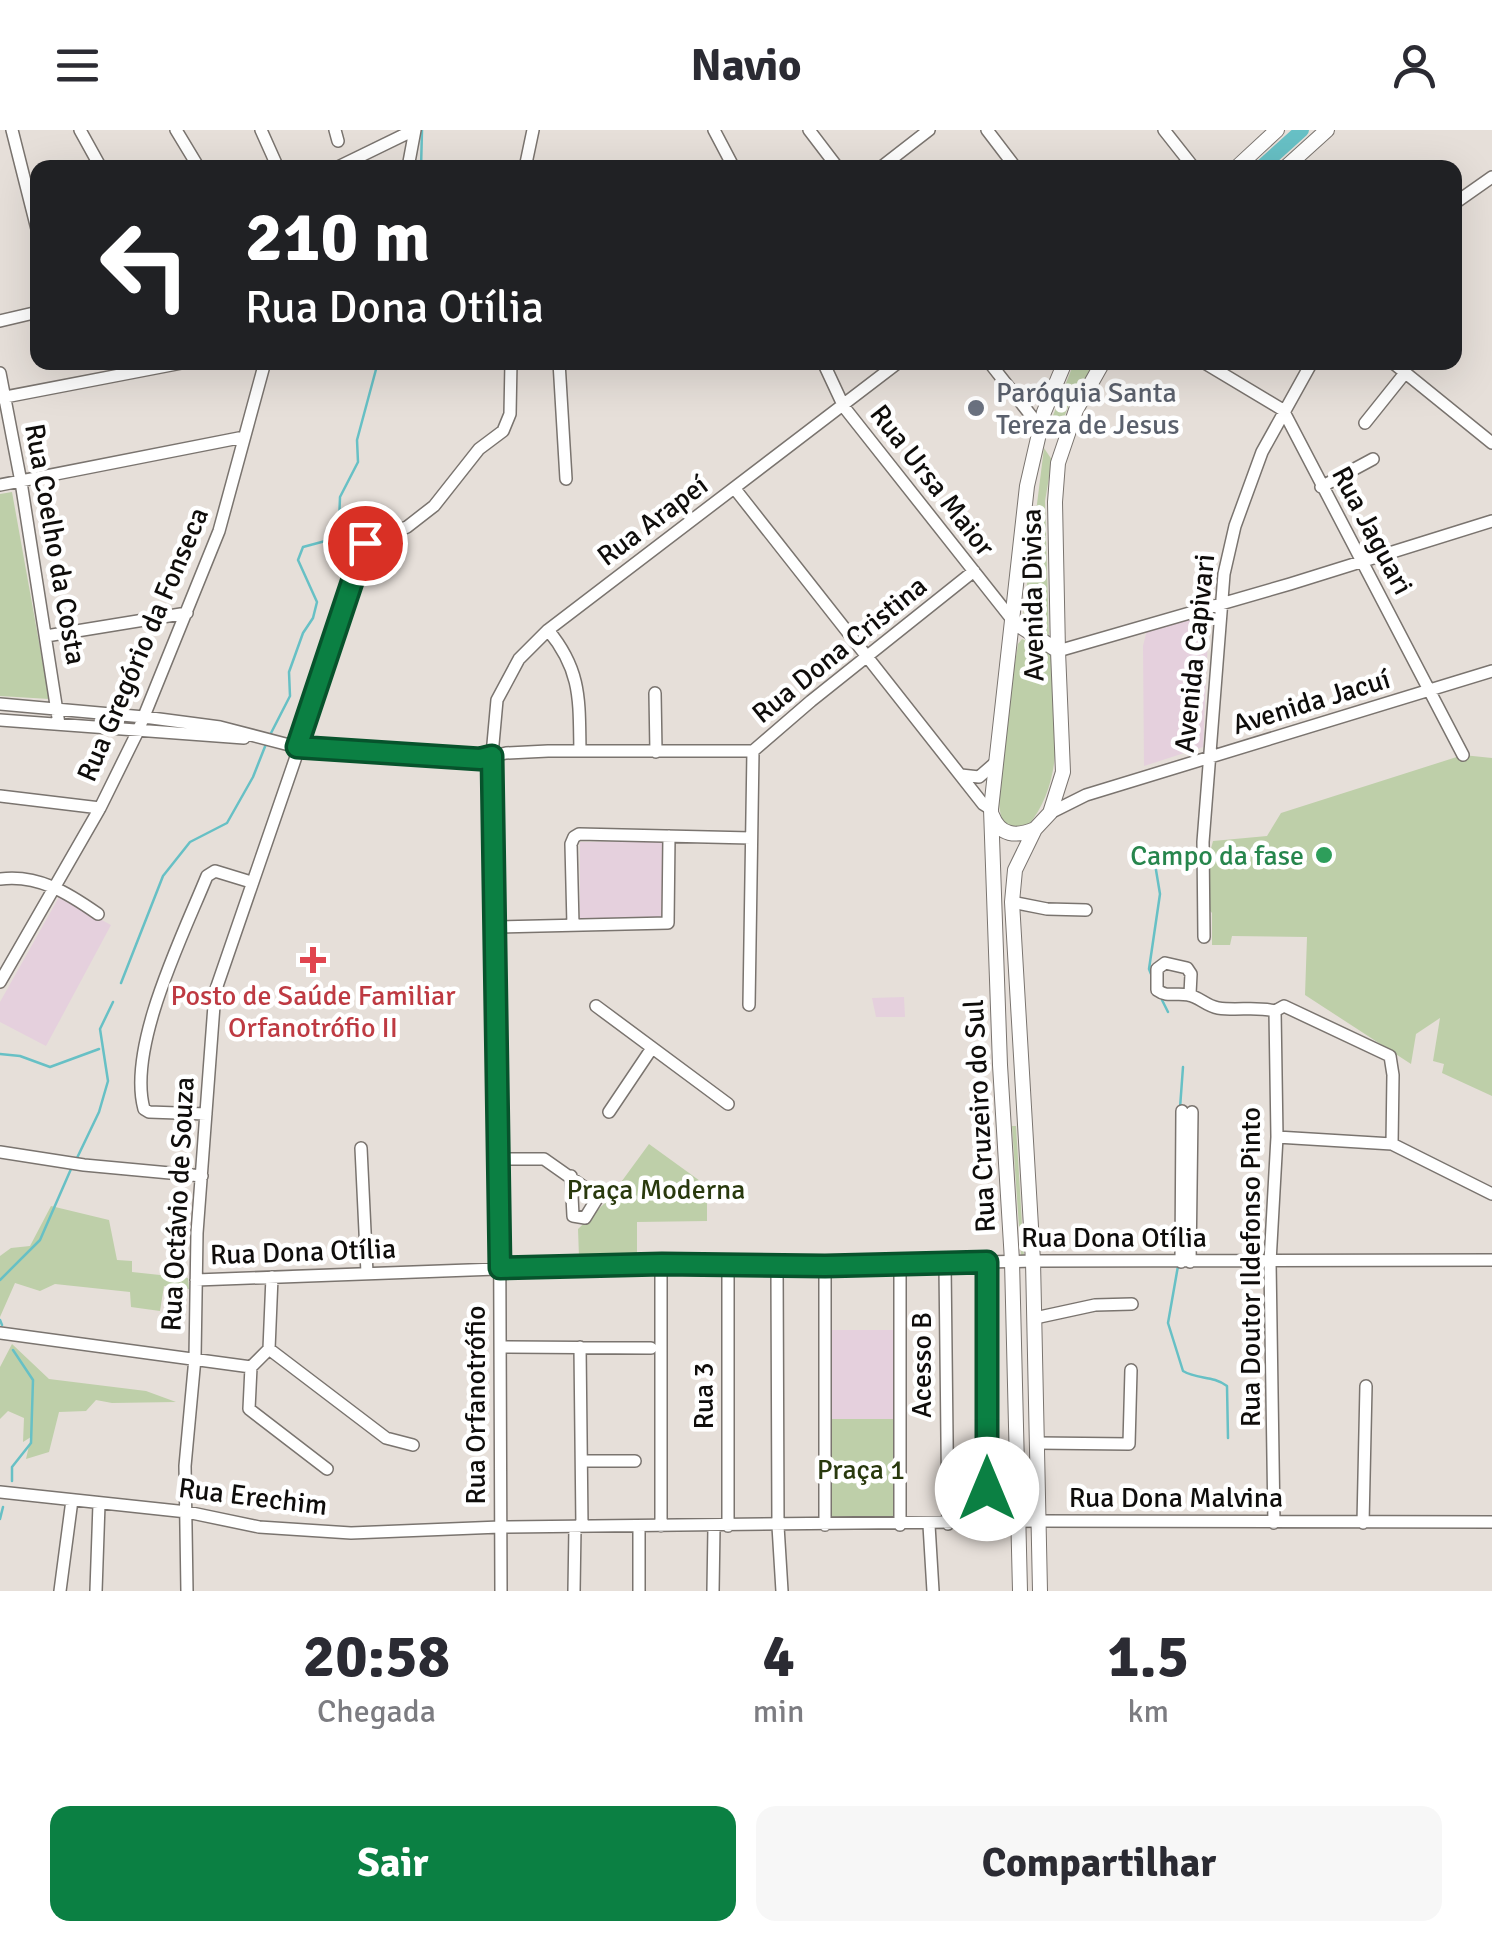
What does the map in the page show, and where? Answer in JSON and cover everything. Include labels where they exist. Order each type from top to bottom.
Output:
[{"type":"main road","points":[[1245,160],[1277,130]]},
{"type":"main road","points":[[1294,160],[1327,130]]},
{"type":"main road","name":"Avenida Divisa","points":[[991,809],[1028,486],[1040,427],[1062,370]]},
{"type":"main road","name":"Avenida Divisa","points":[[1035,829],[1050,813],[1063,772],[1055,502],[1058,463],[1076,410],[1098,370]]},
{"type":"main road","points":[[1040,427],[1056,452],[1058,463]]},
{"type":"main road","points":[[1014,622],[1058,651]]},
{"type":"main road","points":[[991,809],[996,824],[1010,834],[1017,836],[1035,829]]},
{"type":"main road","name":"Rua Cruzeiro do Sul","points":[[991,809],[991,876],[1012,1261],[1020,1591]]},
{"type":"main road","name":"Rua Cruzeiro do Sul","points":[[1035,829],[1014,870],[1012,902],[1033,1260],[1040,1591]]},
{"type":"street","points":[[12,130],[30,201]]},
{"type":"street","points":[[80,130],[97,160]]},
{"type":"street","points":[[176,130],[195,160]]},
{"type":"street","points":[[261,130],[274,160]]},
{"type":"street","points":[[409,160],[414,130]]},
{"type":"street","points":[[352,160],[414,130]]},
{"type":"street","points":[[527,160],[533,130]]},
{"type":"street","points":[[714,130],[730,160]]},
{"type":"street","points":[[809,130],[832,160]]},
{"type":"street","points":[[890,160],[929,130]]},
{"type":"street","points":[[988,130],[1010,160]]},
{"type":"street","points":[[1164,130],[1188,160]]},
{"type":"street","points":[[1462,198],[1492,177]]},
{"type":"street","points":[[0,321],[30,314]]},
{"type":"street","points":[[2,397],[127,370]]},
{"type":"street","name":"Rua Gregório da Fonseca","points":[[0,982],[100,808],[138,732],[220,531],[264,370]]},
{"type":"street","name":"Rua Octávio de Souza","points":[[187,1591],[184,1466],[195,1358],[196,1280],[215,992],[365,543],[407,527],[434,506],[479,449],[503,431],[510,414],[510,370]]},
{"type":"street","points":[[560,370],[566,479]]},
{"type":"street","name":"Rua Ursa Maior","points":[[827,370],[844,407],[1014,622]]},
{"type":"street","name":"Rua Arapeí","points":[[492,756],[498,700],[518,659],[548,630],[889,370]]},
{"type":"street","points":[[995,370],[1040,427]]},
{"type":"street","points":[[1216,370],[1282,410]]},
{"type":"street","name":"Avenida Capivari","points":[[1204,937],[1203,848],[1220,604],[1235,526],[1262,452],[1307,370]]},
{"type":"street","points":[[1401,370],[1492,443]]},
{"type":"street","name":"Rua Coelho da Costa","points":[[0,373],[59,724]]},
{"type":"street","points":[[1365,423],[1405,373]]},
{"type":"street","points":[[1014,395],[1038,402],[1051,393]]},
{"type":"street","name":"Rua Jaguari","points":[[1282,410],[1462,755]]},
{"type":"street","points":[[0,486],[244,438]]},
{"type":"street","points":[[1321,487],[1373,460]]},
{"type":"street","points":[[735,489],[957,772],[991,809]]},
{"type":"street","points":[[1058,651],[1492,521]]},
{"type":"street","name":"Rua Dona Cristina","points":[[263,740],[297,747],[480,759],[580,751],[754,751],[974,571]]},
{"type":"street","points":[[988,591],[1000,593],[1016,577]]},
{"type":"street","points":[[46,636],[187,613]]},
{"type":"street","points":[[548,630],[564,650],[579,683],[580,751]]},
{"type":"street","name":"Avenida Jacuí","points":[[1050,813],[1086,795],[1492,670]]},
{"type":"street","points":[[655,693],[656,752]]},
{"type":"street","points":[[0,704],[144,716],[220,727],[263,740]]},
{"type":"street","points":[[0,720],[263,740]]},
{"type":"street","points":[[749,1005],[754,751]]},
{"type":"street","name":"Rua Orfanotrófio","points":[[492,756],[501,1347],[498,1591]]},
{"type":"street","points":[[957,772],[979,778],[995,762]]},
{"type":"street","points":[[1063,772],[1067,785],[1086,795]]},
{"type":"street","points":[[0,796],[100,808]]},
{"type":"street","points":[[573,924],[571,844],[580,834],[751,838]]},
{"type":"street","points":[[494,927],[668,923],[669,836]]},
{"type":"street","points":[[206,1114],[144,1109],[143,1060],[154,1010],[206,876],[215,871],[250,882]]},
{"type":"street","points":[[0,878],[22,876],[56,887],[98,914]]},
{"type":"street","points":[[1012,902],[1086,910]]},
{"type":"street","points":[[1190,994],[1207,1006],[1230,1009],[1260,1007],[1275,1011],[1284,1006],[1390,1056],[1392,1144]]},
{"type":"street","points":[[596,1006],[728,1104]]},
{"type":"street","name":"Rua Doutor Ildefonso Pinto","points":[[1274,1523],[1270,1262],[1277,1138],[1275,1011]]},
{"type":"street","points":[[609,1112],[652,1048]]},
{"type":"street","points":[[1186,1262],[1187,1112]]},
{"type":"street","points":[[1277,1138],[1392,1144],[1492,1194]]},
{"type":"street","points":[[361,1148],[367,1273]]},
{"type":"street","points":[[0,1152],[84,1166],[202,1176]]},
{"type":"street","points":[[499,1159],[544,1159],[571,1176]]},
{"type":"street","name":"Rua Dona Otília","points":[[196,1280],[662,1264],[1492,1260]]},
{"type":"street","points":[[987,1262],[987,1522]]},
{"type":"street","points":[[661,1526],[662,1264]]},
{"type":"street","points":[[900,1265],[900,1524]]},
{"type":"street","name":"Acesso B","points":[[946,1265],[948,1524]]},
{"type":"street","name":"Rua 3","points":[[713,1591],[721,1526],[728,1266]]},
{"type":"street","points":[[777,1266],[782,1591]]},
{"type":"street","points":[[824,1525],[825,1266]]},
{"type":"street","points":[[272,1277],[269,1349],[252,1367],[249,1410],[327,1469]]},
{"type":"street","points":[[1035,1318],[1094,1306],[1132,1304]]},
{"type":"street","points":[[0,1333],[252,1367]]},
{"type":"street","points":[[501,1347],[651,1348]]},
{"type":"street","points":[[574,1591],[582,1461],[580,1347]]},
{"type":"street","points":[[269,1349],[386,1438],[414,1446]]},
{"type":"street","points":[[1037,1443],[1129,1444],[1130,1370]]},
{"type":"street","points":[[1364,1523],[1366,1386]]},
{"type":"street","points":[[582,1461],[635,1461]]},
{"type":"street","name":"Rua Erechim","points":[[0,1492],[187,1512],[259,1527],[352,1533],[500,1527]]},
{"type":"street","points":[[60,1591],[72,1500]]},
{"type":"street","points":[[96,1591],[99,1504]]},
{"type":"street","name":"Rua Dona Malvina","points":[[500,1527],[1038,1521],[1492,1522]]},
{"type":"street","points":[[929,1524],[933,1591]]},
{"type":"street","points":[[639,1526],[639,1591]]},
{"type":"shaded area","points":[[1209,614],[1203,747],[1144,766],[1143,646],[1147,630]]},
{"type":"shaded area","points":[[663,841],[663,918],[580,919],[580,842]]},
{"type":"shaded area","points":[[59,897],[111,925],[46,1046],[0,1022],[0,1002]]},
{"type":"shaded area","points":[[904,997],[905,1017],[876,1017],[872,998]]},
{"type":"shaded area","points":[[828,1330],[895,1330],[895,1419],[827,1419]]},
{"type":"green space","points":[[1071,370],[1091,370],[1068,407],[1056,439],[1048,428]]},
{"type":"green space","points":[[1044,448],[1052,460],[1045,501],[1049,637],[1023,616]]},
{"type":"green space","points":[[12,492],[49,699],[0,696],[0,494]]},
{"type":"green space","points":[[1022,639],[1047,650],[1053,659],[1056,747],[1040,809],[1027,827],[1014,829],[1003,823],[999,806],[1000,761],[1018,644]]},
{"type":"green space","points":[[1463,755],[1492,758],[1492,1096],[1442,1073],[1444,1064],[1433,1061],[1440,1018],[1416,1034],[1411,1064],[1305,995],[1307,937],[1232,936],[1230,945],[1212,945],[1212,913],[1207,907],[1208,860],[1213,841],[1267,836],[1281,813]]},
{"type":"green space","points":[[1012,1126],[1016,1126],[1024,1256],[1021,1256]]},
{"type":"green space","name":"Praça Moderna","points":[[649,1144],[707,1186],[707,1221],[637,1222],[637,1256],[579,1257],[578,1229],[608,1200]]},
{"type":"green space","points":[[51,1206],[109,1220],[117,1260],[132,1261],[132,1272],[188,1278],[189,1289],[164,1286],[160,1311],[131,1307],[130,1292],[55,1284],[40,1291],[15,1283],[0,1317],[0,1256],[11,1248],[30,1246]]},
{"type":"green space","points":[[12,1344],[49,1379],[146,1391],[176,1402],[96,1400],[86,1411],[59,1412],[49,1452],[26,1459],[31,1437],[23,1442],[24,1418],[8,1411],[0,1419],[0,1367]]},
{"type":"green space","name":"Praça 1","points":[[827,1419],[895,1419],[894,1519],[827,1519]]},
{"type":"waterway","points":[[421,160],[422,130]]},
{"type":"waterway","points":[[1269,160],[1302,130]]},
{"type":"waterway","points":[[269,737],[290,696],[289,672],[317,602],[298,560],[303,547],[329,540],[339,524],[340,497],[358,462],[357,440],[376,370]]},
{"type":"waterway","points":[[121,983],[163,876],[190,842],[227,823],[266,744]]},
{"type":"waterway","points":[[1151,974],[1160,894],[1155,864]]},
{"type":"waterway","points":[[1162,1000],[1168,1012]]},
{"type":"waterway","points":[[77,1158],[99,1112],[108,1081],[100,1029],[113,1002]]},
{"type":"waterway","points":[[0,1054],[20,1056],[50,1067],[99,1049]]},
{"type":"waterway","points":[[1180,1108],[1183,1067]]},
{"type":"waterway","points":[[0,1280],[40,1240],[71,1169]]},
{"type":"waterway","points":[[1178,1266],[1168,1323],[1183,1371],[1227,1386],[1228,1438]]},
{"type":"waterway","points":[[0,1320],[2,1325]]},
{"type":"waterway","points":[[12,1481],[12,1467],[31,1443],[33,1380],[13,1350]]},
{"type":"waterway","points":[[0,1519],[3,1507]]},
{"type":"place","name":"Paróquia Santa Tereza de Jesus","points":[[976,408]]},
{"type":"place","name":"Campo da fase","points":[[1324,855]]},
{"type":"place","name":"Posto de Saúde Familiar Orfanotrófio II","points":[[313,960]]},
{"type":"route","points":[[365,543],[297,747],[480,759],[492,756],[500,1268],[987,1262],[987,1489]]}]
